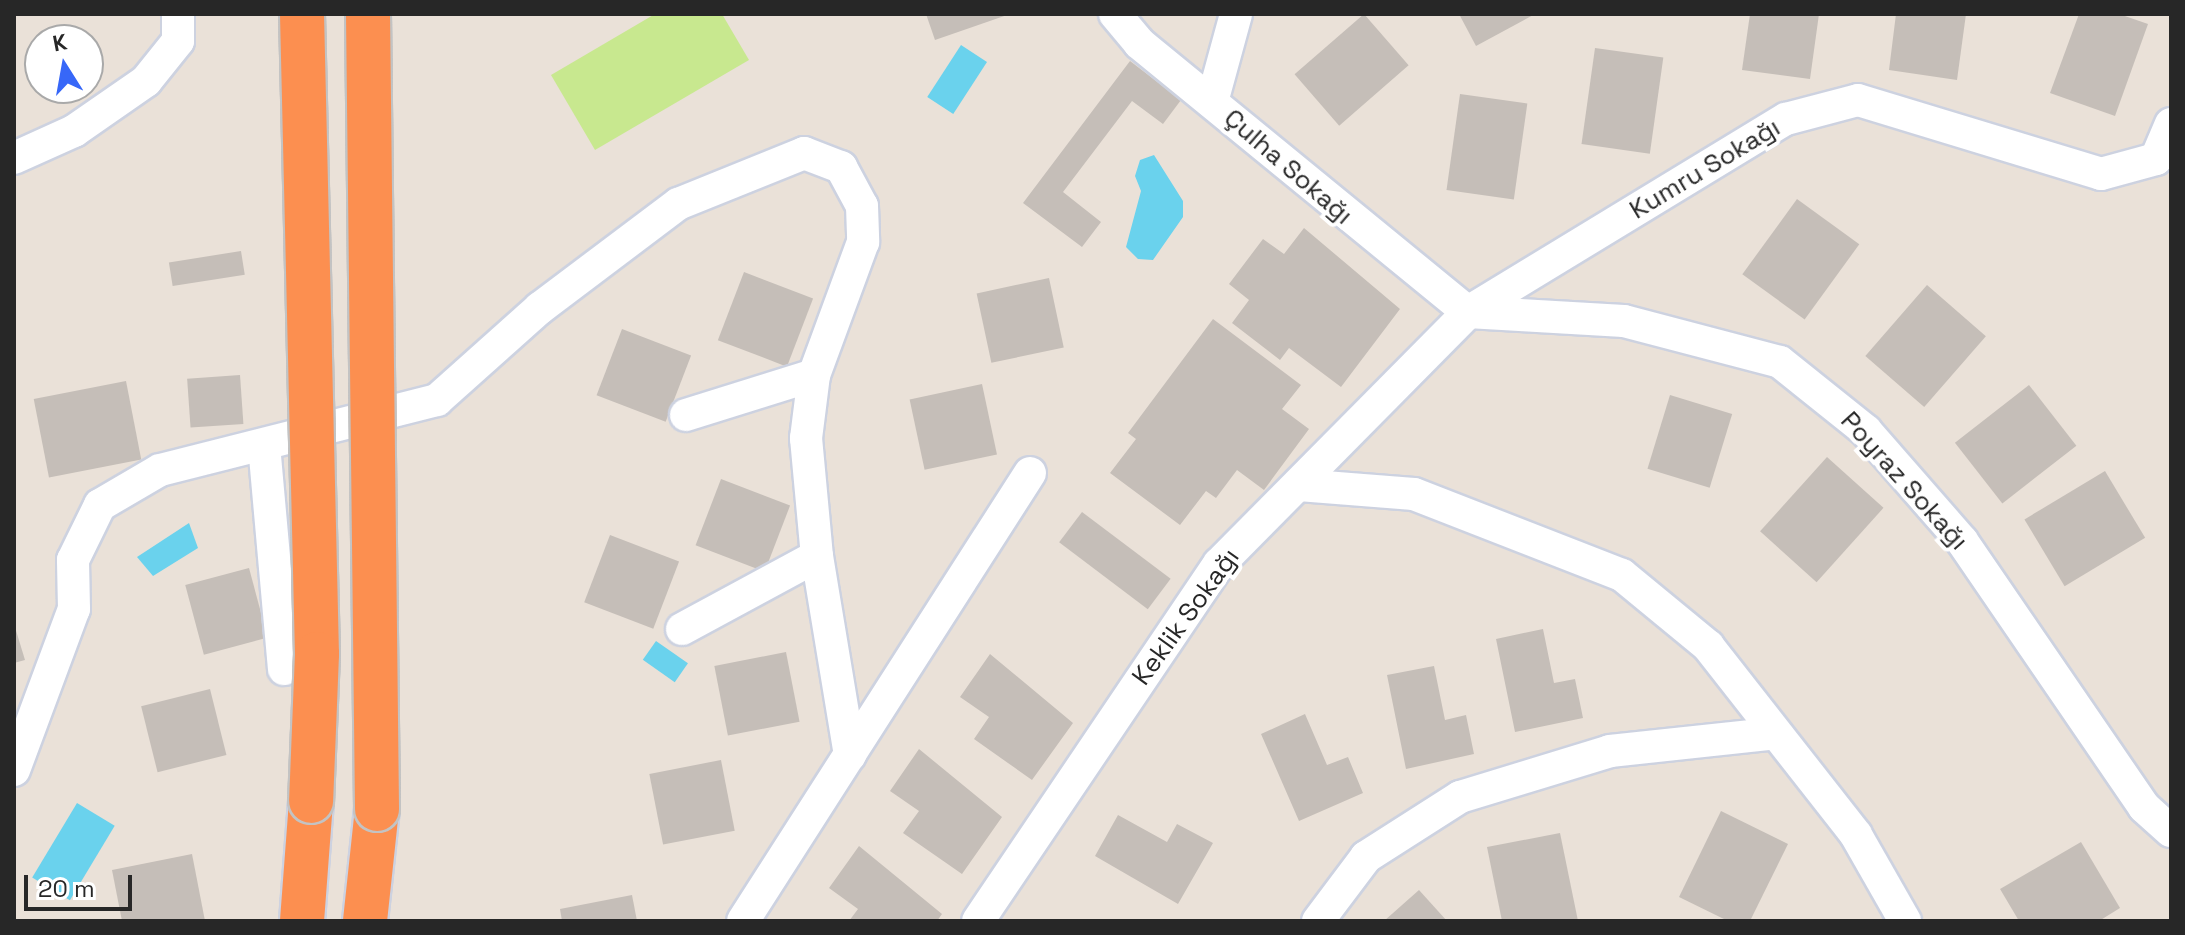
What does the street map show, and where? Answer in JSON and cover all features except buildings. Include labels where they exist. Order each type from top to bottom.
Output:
[{"type":"highway","points":[[302,14],[317,654],[302,921]]},
{"type":"highway","points":[[365,921],[377,809],[368,14]]},
{"type":"street","points":[[14,158],[74,131],[146,81],[178,41],[178,14]]},
{"type":"street","name":"Çulha Sokağı","points":[[1115,14],[1139,43],[1468,312]]},
{"type":"street","points":[[1212,102],[1236,14]]},
{"type":"street","name":"Kumru Sokağı","points":[[1468,312],[1786,119],[1815,111],[1858,100],[2101,174],[2156,159],[2171,124]]},
{"type":"street","points":[[14,770],[74,609],[73,560],[100,505],[160,470],[437,400],[540,308],[678,204],[804,153],[841,167],[862,206],[863,242],[814,375],[806,438],[817,556],[850,755]]},
{"type":"street","name":"Keklik Sokağı","points":[[978,921],[1219,564],[1299,485],[1346,427],[1468,312]]},
{"type":"street","name":"Poyraz Sokağı","points":[[1468,312],[1624,321],[1780,362],[1866,431],[1962,541],[2144,807],[2171,831]]},
{"type":"street","points":[[686,415],[814,375]]},
{"type":"street","points":[[264,445],[284,669]]},
{"type":"street","points":[[743,921],[1030,473]]},
{"type":"street","points":[[1299,485],[1414,494],[1622,575],[1708,646],[1770,734],[1856,835],[1905,921]]},
{"type":"street","points":[[682,629],[817,556]]},
{"type":"street","points":[[1318,921],[1366,857],[1460,797],[1610,751],[1770,734]]},
{"type":"green space","points":[[655,14],[722,14],[749,60],[595,150],[551,75]]},
{"type":"water","points":[[961,45],[987,62],[953,114],[927,97]]},
{"type":"water","points":[[1154,155],[1183,201],[1183,217],[1153,260],[1138,259],[1126,247],[1141,191],[1135,176],[1140,160]]},
{"type":"water","points":[[189,523],[198,548],[153,576],[137,557]]},
{"type":"water","points":[[656,641],[688,663],[675,682],[643,660]]},
{"type":"water","points":[[77,803],[115,826],[70,900],[32,878]]}]
